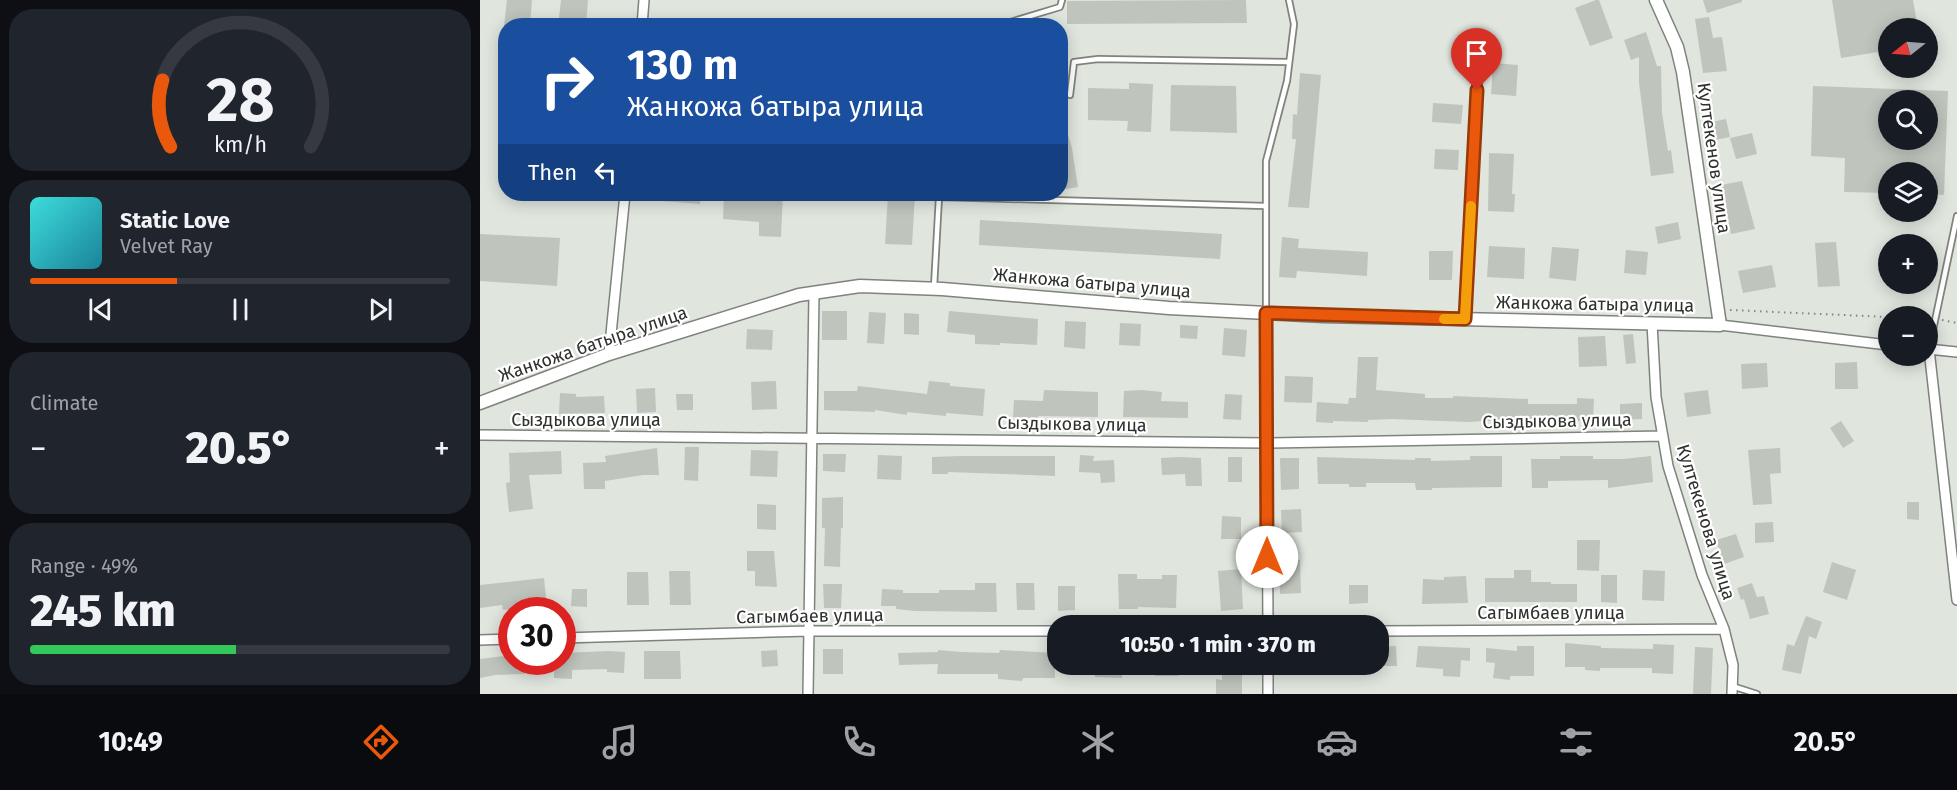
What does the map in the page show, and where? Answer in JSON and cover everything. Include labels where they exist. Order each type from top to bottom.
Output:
[{"type":"street","points":[[643,18],[644,0]]},
{"type":"street","name":"Култекенов улица","points":[[1656,0],[1677,47],[1683,72],[1720,325]]},
{"type":"street","points":[[1465,319],[1478,67]]},
{"type":"street","points":[[609,354],[624,201]]},
{"type":"street","name":"Жанкожа батыра улица","points":[[480,403],[609,354],[799,295],[860,286],[934,289],[1168,308],[1266,313],[1720,325]]},
{"type":"street","points":[[808,694],[814,293]]},
{"type":"street","points":[[1266,313],[1268,615]]},
{"type":"street","name":"Култекенова улица","points":[[1652,323],[1656,397],[1668,466],[1702,575],[1724,629],[1733,665],[1732,690]]},
{"type":"street","points":[[1720,325],[1878,344]]},
{"type":"street","points":[[1938,350],[1957,352]]},
{"type":"street","points":[[1930,366],[1957,600]]},
{"type":"street","name":"Сыздыкова улица","points":[[480,435],[1267,443],[1663,436]]},
{"type":"street","name":"Сагымбаев улица","points":[[1389,631],[1724,629]]},
{"type":"street","name":"Сагымбаев улица","points":[[576,638],[809,631],[1047,631]]},
{"type":"street","points":[[480,640],[498,639]]},
{"type":"street","points":[[1268,675],[1268,694]]},
{"type":"lane","points":[[1024,18],[1060,7],[1062,0]]},
{"type":"lane","points":[[1266,313],[1266,161],[1287,81],[1294,24],[1289,0]]},
{"type":"lane","points":[[1070,96],[1074,63],[1098,58],[1289,62]]},
{"type":"lane","points":[[1068,199],[1266,206]]},
{"type":"lane","points":[[934,289],[939,201]]},
{"type":"lane","points":[[1937,306],[1957,216]]},
{"type":"lane","points":[[1732,690],[1757,694]]},
{"type":"path","points":[[1718,310],[1878,317]]},
{"type":"building","points":[[507,0],[532,0],[531,18],[505,18]]},
{"type":"building","points":[[561,0],[588,0],[587,18],[559,18]]},
{"type":"building","points":[[1246,0],[1247,23],[1068,24],[1067,1]]},
{"type":"building","points":[[1599,0],[1613,38],[1590,46],[1575,8]]},
{"type":"building","points":[[1703,0],[1742,0],[1742,2],[1707,13]]},
{"type":"building","points":[[1832,0],[1913,0],[1916,18],[1878,18],[1878,52],[1841,58]]},
{"type":"building","points":[[1709,17],[1713,38],[1722,37],[1727,71],[1703,73],[1695,19]]},
{"type":"building","points":[[1646,32],[1657,66],[1661,66],[1662,113],[1674,173],[1651,176],[1639,83],[1639,57],[1631,60],[1624,40]]},
{"type":"building","points":[[1493,63],[1518,65],[1516,96],[1491,94]]},
{"type":"building","points":[[1300,73],[1321,75],[1309,208],[1288,207],[1296,139],[1292,139],[1293,114],[1297,115]]},
{"type":"building","points":[[1129,83],[1153,84],[1151,132],[1127,131],[1128,121],[1088,120],[1088,88],[1129,89]]},
{"type":"building","points":[[1171,85],[1236,86],[1237,133],[1170,131]]},
{"type":"building","points":[[1813,86],[1921,90],[1878,90],[1878,150],[1938,150],[1938,91],[1948,91],[1944,195],[1938,195],[1938,162],[1878,162],[1878,193],[1844,192],[1845,158],[1811,156]]},
{"type":"building","points":[[1433,103],[1463,105],[1461,124],[1432,122]]},
{"type":"building","points":[[1726,119],[1730,137],[1715,140],[1711,122]]},
{"type":"building","points":[[1752,133],[1757,154],[1736,159],[1730,138]]},
{"type":"building","points":[[1068,135],[1072,148],[1078,187],[1068,189]]},
{"type":"building","points":[[1435,149],[1459,150],[1458,170],[1434,169]]},
{"type":"building","points":[[1489,153],[1514,154],[1512,194],[1515,194],[1514,212],[1488,211]]},
{"type":"building","points":[[1742,181],[1755,229],[1731,234],[1721,185]]},
{"type":"building","points":[[661,201],[700,201],[700,204]]},
{"type":"building","points":[[724,201],[783,201],[781,237],[759,236],[759,222],[723,219]]},
{"type":"building","points":[[888,201],[915,201],[912,245],[885,244]]},
{"type":"building","points":[[980,220],[1222,234],[1220,259],[979,245]]},
{"type":"building","points":[[1678,222],[1681,239],[1658,244],[1655,227]]},
{"type":"building","points":[[480,234],[560,238],[557,286],[480,281]]},
{"type":"building","points":[[1282,237],[1299,239],[1298,248],[1368,252],[1367,276],[1297,271],[1296,278],[1279,277]]},
{"type":"building","points":[[1836,242],[1840,286],[1818,287],[1815,243]]},
{"type":"building","points":[[1489,246],[1525,248],[1524,279],[1487,277]]},
{"type":"building","points":[[1552,247],[1579,249],[1576,281],[1549,278]]},
{"type":"building","points":[[1626,250],[1648,252],[1646,275],[1624,273]]},
{"type":"building","points":[[1429,251],[1453,251],[1452,280],[1429,280]]},
{"type":"building","points":[[1772,265],[1776,287],[1743,293],[1738,271]]},
{"type":"building","points":[[822,311],[847,311],[847,340],[822,340]]},
{"type":"building","points":[[949,311],[1038,319],[1037,345],[975,344],[975,335],[947,332]]},
{"type":"building","points":[[869,312],[886,313],[884,344],[867,343]]},
{"type":"building","points":[[904,313],[919,314],[919,335],[904,334]]},
{"type":"building","points":[[1065,321],[1086,322],[1085,349],[1064,347]]},
{"type":"building","points":[[1120,323],[1141,324],[1140,346],[1119,345]]},
{"type":"building","points":[[1180,325],[1198,326],[1197,339],[1180,338]]},
{"type":"building","points":[[1224,328],[1247,330],[1245,357],[1222,355]]},
{"type":"building","points":[[747,329],[773,330],[772,350],[746,349]]},
{"type":"building","points":[[1633,334],[1636,363],[1626,364],[1623,335]]},
{"type":"building","points":[[1605,336],[1607,366],[1579,367],[1578,337]]},
{"type":"building","points":[[1358,357],[1378,357],[1376,390],[1425,394],[1425,398],[1453,398],[1453,396],[1528,399],[1528,404],[1577,404],[1577,398],[1594,399],[1593,421],[1468,422],[1393,419],[1368,420],[1368,422],[1316,422],[1317,402],[1348,404],[1349,398],[1356,398]]},
{"type":"building","points":[[1857,362],[1858,389],[1835,389],[1835,363]]},
{"type":"building","points":[[1767,363],[1768,387],[1742,389],[1741,364]]},
{"type":"building","points":[[1285,376],[1313,377],[1312,403],[1284,402]]},
{"type":"building","points":[[776,381],[777,409],[752,410],[751,382]]},
{"type":"building","points":[[929,381],[950,383],[950,386],[985,389],[983,416],[946,413],[946,416],[907,412],[907,415],[875,410],[875,412],[824,410],[824,391],[857,391],[858,386],[927,394]]},
{"type":"building","points":[[655,388],[656,412],[637,413],[636,389]]},
{"type":"building","points":[[1044,390],[1098,392],[1098,417],[1013,417],[1014,400],[1043,401]]},
{"type":"building","points":[[1708,390],[1711,414],[1687,417],[1684,393]]},
{"type":"building","points":[[1124,391],[1162,392],[1161,401],[1188,402],[1188,418],[1123,417]]},
{"type":"building","points":[[560,393],[576,394],[576,397],[604,396],[605,413],[559,414]]},
{"type":"building","points":[[676,394],[693,394],[693,410],[677,410]]},
{"type":"building","points":[[1225,394],[1242,395],[1241,420],[1223,419]]},
{"type":"building","points":[[1642,403],[1642,419],[1620,420],[1620,404]]},
{"type":"building","points":[[1841,421],[1854,441],[1843,448],[1830,428]]},
{"type":"building","points":[[685,447],[699,447],[698,481],[684,480]]},
{"type":"building","points":[[657,448],[659,475],[605,481],[605,489],[584,489],[583,463],[606,462],[605,456]]},
{"type":"building","points":[[1780,448],[1781,473],[1770,474],[1772,504],[1753,505],[1748,450]]},
{"type":"building","points":[[751,450],[778,451],[777,477],[750,476]]},
{"type":"building","points":[[561,451],[562,474],[529,475],[533,509],[509,512],[506,483],[510,482],[509,453]]},
{"type":"building","points":[[823,454],[846,454],[845,472],[823,471]]},
{"type":"building","points":[[878,455],[902,456],[901,480],[877,479]]},
{"type":"building","points":[[1080,455],[1094,456],[1093,461],[1114,460],[1115,482],[1101,483],[1100,473],[1079,472]]},
{"type":"building","points":[[1055,456],[1055,476],[948,472],[948,474],[932,474],[932,457]]},
{"type":"building","points":[[1470,456],[1502,456],[1502,487],[1416,490],[1415,483],[1366,483],[1366,487],[1349,487],[1349,484],[1318,484],[1317,457],[1415,460],[1415,458],[1431,458],[1431,461],[1470,460]]},
{"type":"building","points":[[1560,456],[1623,459],[1651,456],[1653,482],[1608,488],[1608,480],[1548,481],[1548,488],[1532,488],[1531,459],[1560,459]]},
{"type":"building","points":[[1228,457],[1242,457],[1242,482],[1228,482]]},
{"type":"building","points":[[1161,458],[1201,458],[1202,486],[1186,486],[1185,474],[1162,475]]},
{"type":"building","points":[[1280,458],[1299,458],[1299,489],[1281,490]]},
{"type":"building","points":[[843,497],[840,567],[824,566],[825,528],[822,528],[822,498]]},
{"type":"building","points":[[1907,502],[1919,502],[1919,520],[1907,519]]},
{"type":"building","points":[[757,504],[776,505],[776,530],[757,529]]},
{"type":"building","points":[[1301,509],[1302,532],[1282,533],[1281,510]]},
{"type":"building","points":[[1222,516],[1241,517],[1241,539],[1221,539]]},
{"type":"building","points":[[1773,522],[1774,542],[1755,543],[1755,523]]},
{"type":"building","points":[[1736,534],[1744,557],[1724,564],[1716,540]]},
{"type":"building","points":[[1577,540],[1600,540],[1599,571],[1577,570]]},
{"type":"building","points":[[747,551],[774,551],[777,587],[755,586],[755,571],[747,571]]},
{"type":"building","points":[[1279,560],[1300,560],[1301,593],[1280,594]]},
{"type":"building","points":[[1832,562],[1856,570],[1847,600],[1823,592]]},
{"type":"building","points":[[1241,569],[1243,609],[1221,611],[1218,571]]},
{"type":"building","points":[[1514,570],[1531,570],[1531,582],[1577,584],[1577,602],[1485,602],[1485,578],[1514,578]]},
{"type":"building","points":[[1643,570],[1665,571],[1664,601],[1642,600]]},
{"type":"building","points":[[669,571],[690,571],[691,605],[670,605]]},
{"type":"building","points":[[627,572],[648,572],[649,605],[627,605]]},
{"type":"building","points":[[1118,574],[1137,574],[1137,579],[1162,579],[1162,575],[1177,575],[1176,608],[1119,609]]},
{"type":"building","points":[[1601,575],[1617,575],[1617,603],[1601,602]]},
{"type":"building","points":[[1466,576],[1468,603],[1422,604],[1423,579],[1444,580],[1444,577]]},
{"type":"building","points":[[544,578],[546,597],[498,597],[498,606],[480,608],[480,585]]},
{"type":"building","points":[[975,583],[996,583],[997,612],[915,611],[896,609],[896,606],[881,606],[882,589],[903,590],[903,593],[939,593],[939,590],[975,590]]},
{"type":"building","points":[[1016,583],[1034,583],[1035,610],[1017,610]]},
{"type":"building","points":[[1752,583],[1757,597],[1764,596],[1769,614],[1750,619],[1744,599],[1741,600],[1737,588]]},
{"type":"building","points":[[823,584],[842,584],[841,608],[824,608]]},
{"type":"building","points":[[1349,585],[1368,585],[1368,603],[1349,604]]},
{"type":"building","points":[[1058,586],[1075,586],[1075,610],[1058,611]]},
{"type":"building","points":[[572,589],[587,589],[587,607],[576,606],[576,597],[572,597]]},
{"type":"building","points":[[1806,616],[1822,622],[1816,639],[1809,636],[1801,674],[1782,670],[1787,644],[1794,646]]},
{"type":"building","points":[[1565,643],[1601,646],[1601,648],[1653,649],[1653,644],[1674,645],[1673,674],[1652,673],[1652,668],[1600,668],[1600,671],[1585,670],[1585,667],[1565,667]]},
{"type":"building","points":[[1389,646],[1396,646],[1397,666],[1389,666]]},
{"type":"building","points":[[1418,646],[1470,648],[1470,661],[1461,660],[1460,677],[1443,676],[1443,669],[1416,667]]},
{"type":"building","points":[[1517,646],[1534,646],[1534,676],[1510,676],[1510,680],[1493,678],[1495,663],[1486,662],[1486,648],[1517,651]]},
{"type":"building","points":[[1695,647],[1713,648],[1711,694],[1693,694]]},
{"type":"building","points":[[823,649],[843,649],[843,674],[823,674]]},
{"type":"building","points":[[777,650],[778,666],[762,667],[761,651]]},
{"type":"building","points":[[938,650],[999,653],[1000,650],[1047,653],[1047,675],[1055,675],[1055,678],[1023,678],[1022,681],[998,679],[998,674],[937,674],[938,664],[899,665],[898,653],[938,652]]},
{"type":"building","points":[[644,651],[680,651],[681,679],[644,679]]},
{"type":"building","points":[[576,652],[625,652],[624,673],[607,672],[607,669],[576,670]]},
{"type":"building","points":[[498,657],[498,675],[480,678],[480,659]]},
{"type":"building","points":[[554,675],[572,675],[572,679],[554,678]]},
{"type":"building","points":[[1095,675],[1122,675],[1122,678],[1095,677]]},
{"type":"building","points":[[1155,675],[1178,675],[1178,676]]},
{"type":"building","points":[[1222,675],[1242,675],[1242,694],[1216,694],[1216,679],[1222,680]]},
{"type":"slow traffic","points":[[1444,319],[1465,319],[1471,206]]},
{"type":"route","points":[[1267,557],[1266,313],[1465,319],[1477,90]]}]
